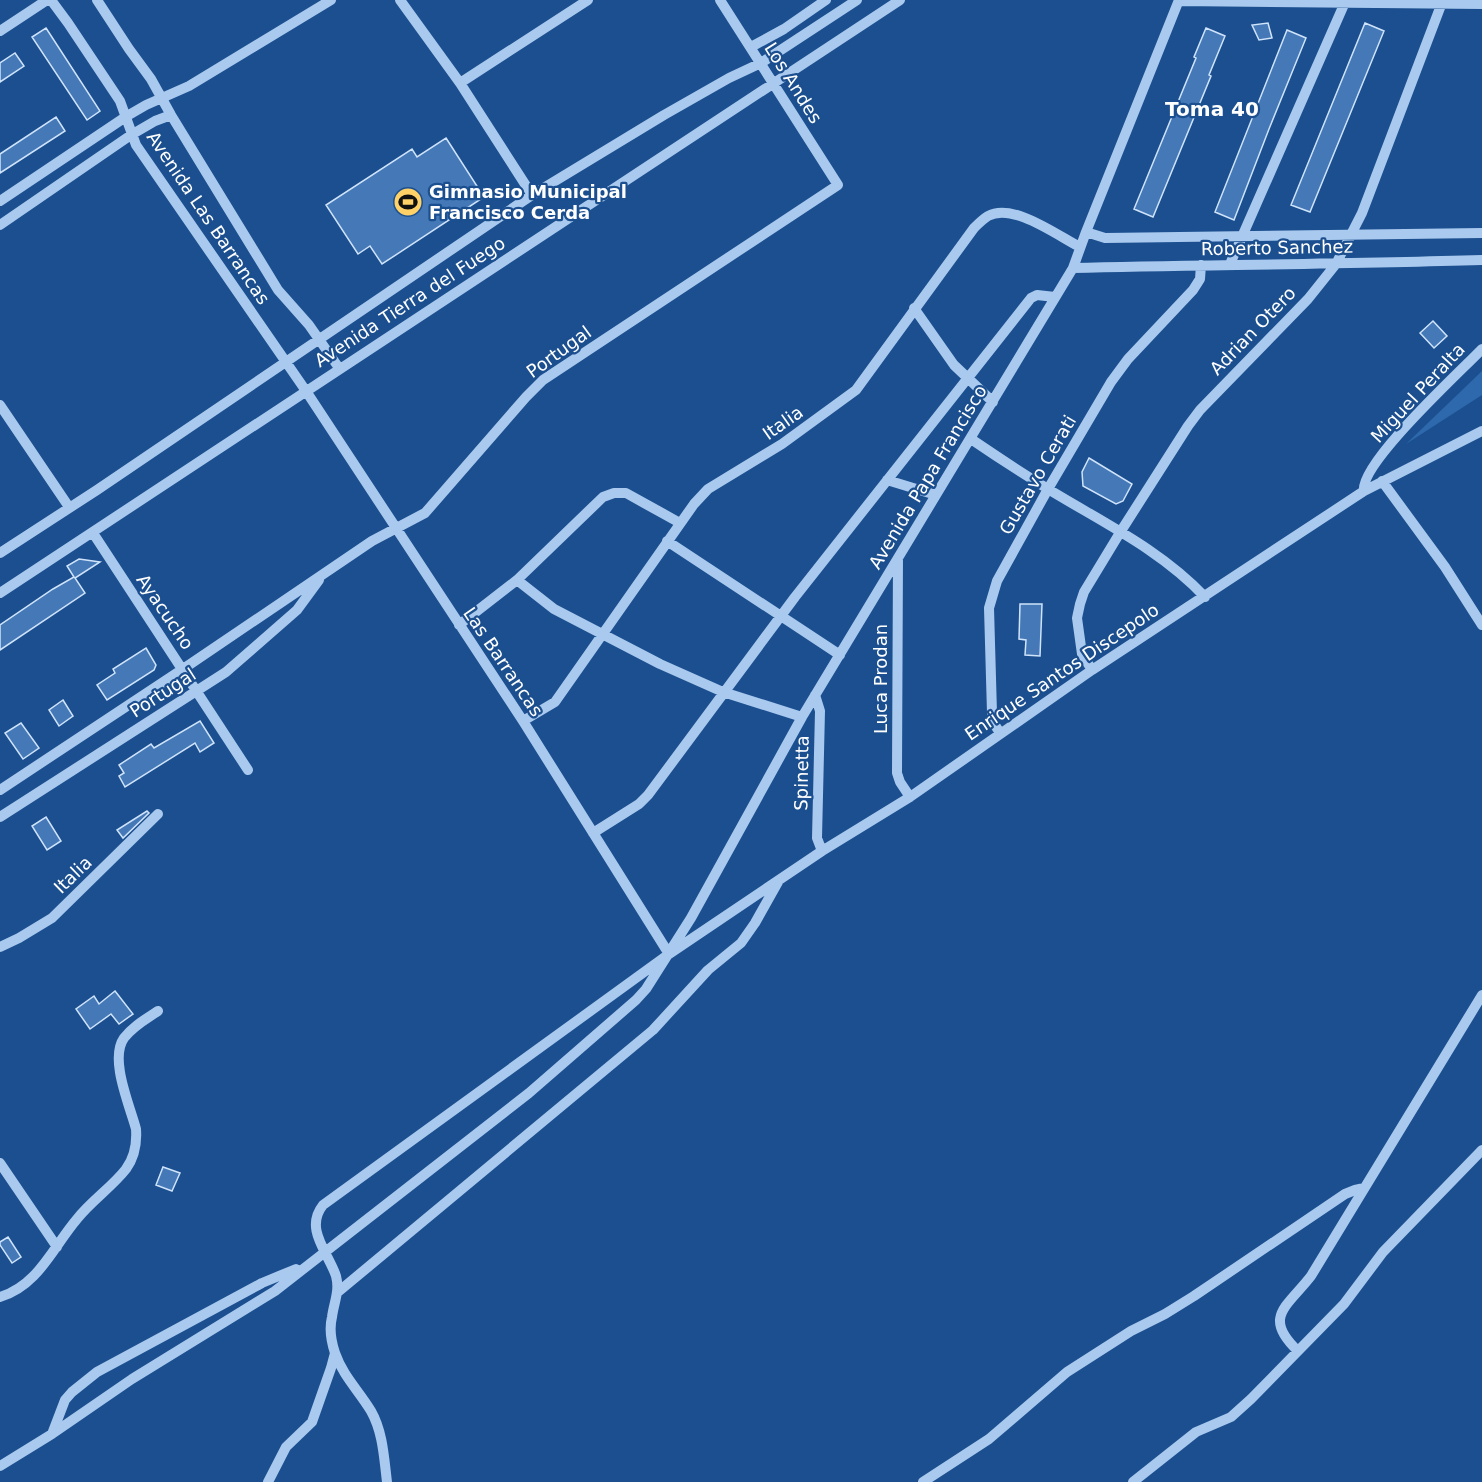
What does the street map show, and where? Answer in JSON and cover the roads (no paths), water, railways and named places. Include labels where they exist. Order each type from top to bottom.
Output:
[{"type":"street","points":[[0,31],[49,0]]},
{"type":"street","name":"Avenida Las Barrancas","points":[[49,0],[110,86],[126,116],[136,145],[306,391]]},
{"type":"street","name":"Avenida Las Barrancas","points":[[97,0],[151,79],[278,290],[309,325],[339,368]]},
{"type":"street","points":[[0,201],[126,116],[189,86],[331,0]]},
{"type":"street","points":[[400,0],[460,83],[532,195]]},
{"type":"street","points":[[460,83],[588,0]]},
{"type":"street","name":"Los Andes","points":[[720,0],[838,184]]},
{"type":"street","points":[[751,47],[784,29],[826,0]]},
{"type":"street","name":"Avenida Tierra del Fuego","points":[[0,553],[97,490],[532,195],[663,115],[761,63],[857,0]]},
{"type":"street","name":"Avenida Tierra del Fuego","points":[[0,593],[900,0]]},
{"type":"street","points":[[1179,1],[1442,1],[1482,4]]},
{"type":"street","name":"Avenida Papa Francisco","points":[[307,1264],[351,1234],[530,1093],[619,1017],[646,989],[691,918],[815,695],[1073,268],[1179,1]]},
{"type":"street","points":[[1230,264],[1346,1]]},
{"type":"street","name":"Adrian Otero","points":[[1092,670],[1082,654],[1077,618],[1084,592],[1200,410],[1308,299],[1336,264],[1362,213],[1442,1]]},
{"type":"street","points":[[0,225],[131,135],[171,115]]},
{"type":"street","name":"Portugal","points":[[0,790],[372,541],[425,513],[543,380],[838,184]]},
{"type":"street","name":"Italia","points":[[523,721],[555,702],[667,541],[708,489],[782,444],[856,390],[974,228],[990,215],[1004,212],[1020,215],[1080,247]]},
{"type":"street","name":"Roberto Sanchez","points":[[1086,232],[1105,238],[1482,233]]},
{"type":"street","name":"Roberto Sanchez","points":[[1073,268],[1482,260]]},
{"type":"street","name":"Gustavo Cerati","points":[[1000,733],[993,722],[992,713],[989,608],[997,581],[1111,382],[1128,359],[1193,290],[1200,279],[1202,265]]},
{"type":"street","points":[[593,833],[639,804],[780,616],[1031,298],[1036,295],[1055,297]]},
{"type":"street","points":[[914,308],[954,365],[993,402]]},
{"type":"street","name":"Miguel Peralta","points":[[1364,491],[1363,484],[1367,475],[1388,445],[1482,349]]},
{"type":"street","name":"Las Barrancas","points":[[306,391],[523,721],[669,954]]},
{"type":"street","points":[[0,405],[69,507]]},
{"type":"street","name":"Enrique Santos Discepolo","points":[[338,1292],[336,1276],[315,1225],[317,1213],[323,1205],[669,954],[822,851],[910,797],[1092,670],[1364,491],[1482,431]]},
{"type":"street","points":[[970,439],[1048,489],[1121,531],[1188,579],[1205,597]]},
{"type":"street","points":[[887,480],[936,495]]},
{"type":"street","points":[[1382,481],[1445,567],[1482,625]]},
{"type":"street","points":[[459,625],[517,580],[603,497],[614,493],[626,493],[680,524]]},
{"type":"street","name":"Ayacucho","points":[[93,533],[248,770]]},
{"type":"street","points":[[667,541],[840,654]]},
{"type":"street","name":"Luca Prodan","points":[[898,557],[897,773],[910,797]]},
{"type":"street","name":"Portugal","points":[[0,818],[226,672],[297,610],[325,573]]},
{"type":"street","points":[[517,580],[554,609],[660,664],[723,692],[802,717]]},
{"type":"street","name":"Spinetta","points":[[815,695],[820,711],[817,838],[822,851]]},
{"type":"street","name":"Italia","points":[[0,946],[52,918],[158,814]]},
{"type":"street","points":[[387,1482],[380,1434],[371,1411],[346,1378],[335,1353],[330,1333],[338,1292],[653,1030],[708,970],[741,943],[778,881]]},
{"type":"street","points":[[1298,1351],[1285,1338],[1279,1327],[1280,1317],[1287,1304],[1311,1276],[1482,994]]},
{"type":"street","points":[[0,1297],[20,1289],[57,1247],[76,1219],[126,1169],[133,1156],[137,1139],[118,1063],[118,1049],[124,1037],[138,1024],[158,1011]]},
{"type":"street","points":[[1133,1482],[1196,1432],[1231,1417],[1344,1304],[1383,1252],[1482,1150]]},
{"type":"street","points":[[2,1169],[57,1247]]},
{"type":"street","points":[[923,1482],[989,1439],[1067,1372],[1131,1331],[1194,1296],[1346,1194],[1364,1188]]},
{"type":"street","points":[[52,1434],[65,1400],[97,1372],[262,1283],[307,1264]]},
{"type":"street","points":[[0,1466],[52,1434],[132,1379],[275,1292],[307,1264]]},
{"type":"street","points":[[268,1482],[286,1447],[312,1422],[335,1353]]},
{"type":"place","name":"Gimnasio Municipal Francisco Cerda","points":[[408,202]]},
{"type":"district","name":"Toma 40","points":[[1212,109]]}]
